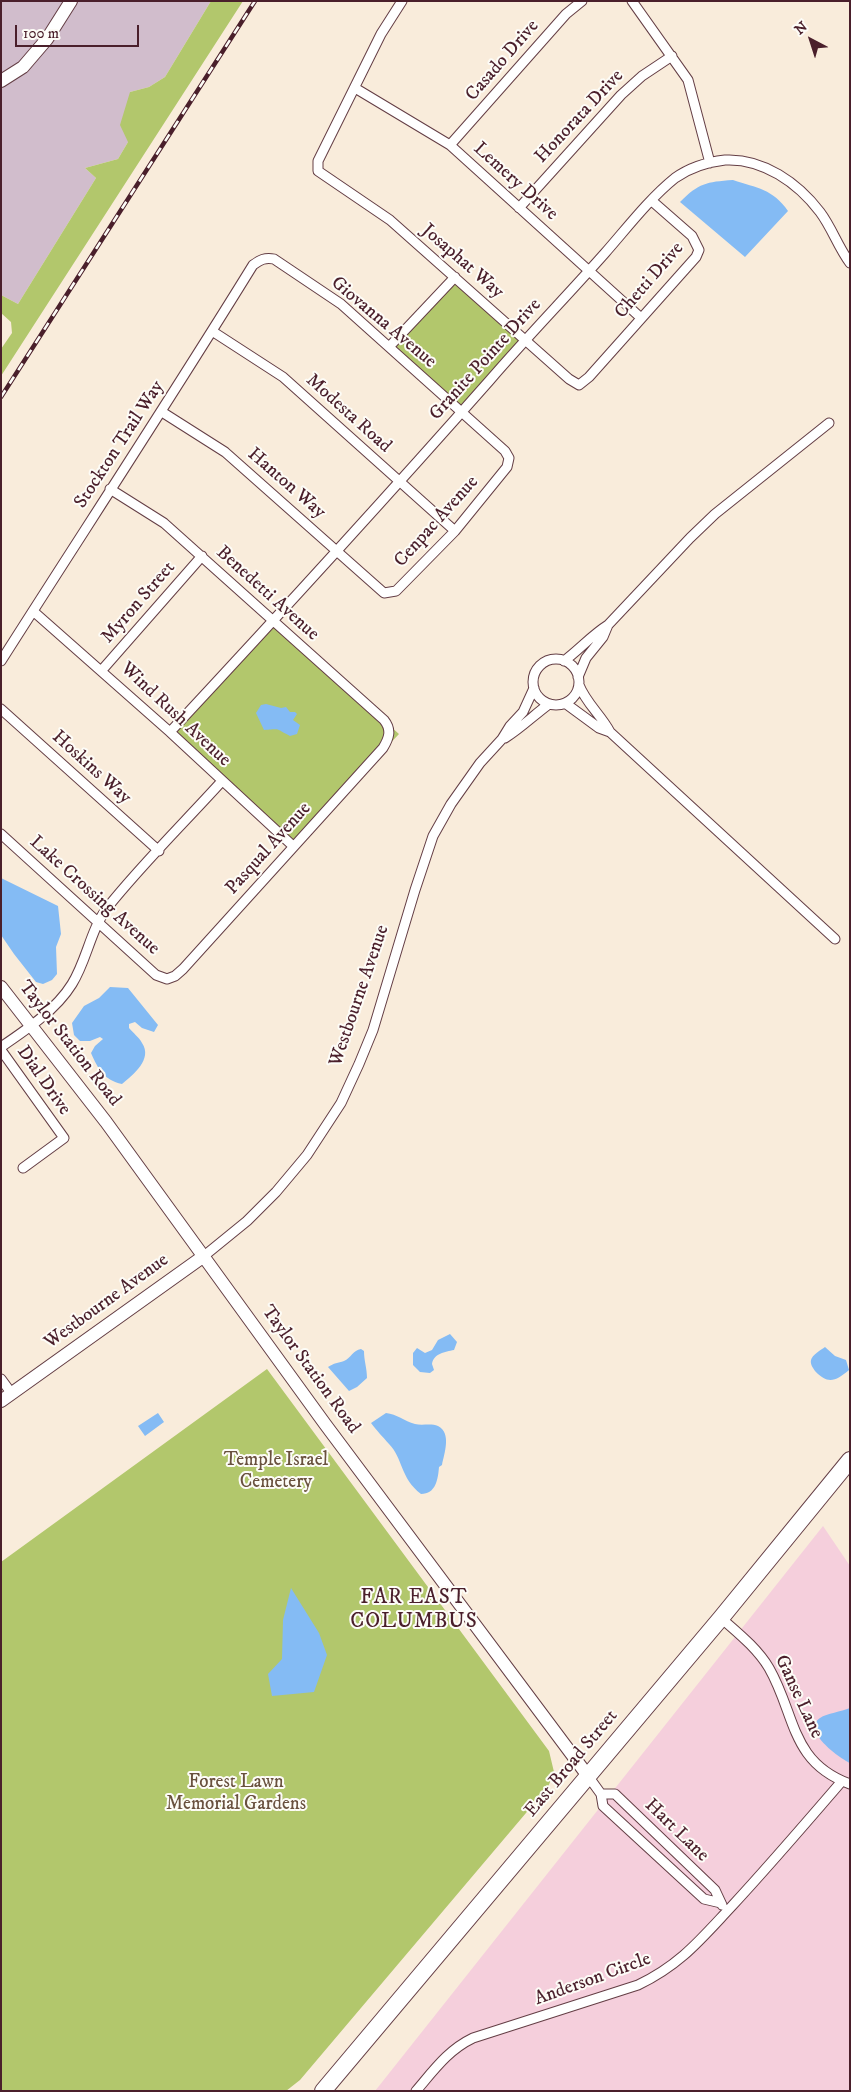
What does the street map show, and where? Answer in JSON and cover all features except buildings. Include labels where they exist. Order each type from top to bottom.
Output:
[{"type":"highway","name":"East Broad Street","points":[[323,2091],[721,1618],[850,1460]]},
{"type":"main road","points":[[1,81],[23,67],[47,39],[71,1]]},
{"type":"main road","name":"Taylor Station Road","points":[[1,987],[106,1122],[325,1424],[588,1776]]},
{"type":"main road","name":"Westbourne Avenue","points":[[6,1397],[204,1256]]},
{"type":"street","points":[[355,88],[381,34],[402,1]]},
{"type":"street","name":"Casado Drive","points":[[450,145],[566,14],[582,1]]},
{"type":"street","points":[[632,1],[688,80],[710,163]]},
{"type":"street","name":"Honorata Drive","points":[[519,208],[621,95],[642,76],[672,56]]},
{"type":"street","name":"Lemery Drive","points":[[355,88],[450,145],[640,318]]},
{"type":"street","name":"Josaphat Way","points":[[355,88],[318,161],[318,171],[390,220],[569,379],[579,385]]},
{"type":"street","name":"Granite Pointe Drive","points":[[170,732],[462,412],[526,339],[676,177],[693,168],[727,160],[745,161],[763,166],[784,177],[820,213],[850,263]]},
{"type":"street","name":"Chetti Drive","points":[[579,385],[589,377],[696,257],[699,250],[692,236],[652,201]]},
{"type":"street","name":"Stockton Trail Way","points":[[1,661],[110,489],[162,412],[253,265],[268,258],[274,259]]},
{"type":"street","name":"Giovanna Avenue","points":[[274,259],[341,304],[505,451],[509,458]]},
{"type":"street","points":[[389,346],[455,277]]},
{"type":"street","name":"Modesta Road","points":[[212,330],[283,377],[455,531]]},
{"type":"street","name":"Hanton Way","points":[[162,412],[225,452],[380,591]]},
{"type":"street","points":[[564,661],[608,625],[666,562],[709,520],[829,423]]},
{"type":"street","name":"Cenpac Avenue","points":[[380,591],[390,594],[396,591],[455,531],[507,467],[509,458]]},
{"type":"street","name":"Benedetti Avenue","points":[[110,489],[164,523],[202,556],[384,720],[387,724],[389,735]]},
{"type":"street","name":"Myron Street","points":[[102,670],[202,556]]},
{"type":"street","name":"Wind Rush Avenue","points":[[33,611],[102,670],[293,846]]},
{"type":"street","points":[[565,703],[576,692],[586,658],[603,637],[608,625]]},
{"type":"street","points":[[610,732],[605,721],[584,697],[575,670],[564,661],[550,660],[538,668],[535,674],[534,688],[542,700],[549,704],[565,703],[599,728],[610,732],[835,939]]},
{"type":"street","name":"Westbourne Avenue","points":[[204,1256],[247,1221],[276,1192],[307,1155],[341,1102],[373,1030],[433,836],[451,804],[480,763],[523,712],[534,688]]},
{"type":"street","name":"Westbourne Avenue","points":[[502,739],[516,731],[529,718],[549,704]]},
{"type":"street","name":"Hoskins Way","points":[[1,709],[159,851]]},
{"type":"street","name":"Pasqual Avenue","points":[[167,979],[183,969],[383,748],[389,735]]},
{"type":"street","points":[[1,1048],[58,1001],[72,984],[98,922],[107,909],[222,781]]},
{"type":"street","name":"Lake Crossing Avenue","points":[[1,834],[156,975],[167,979]]},
{"type":"street","name":"Dial Drive","points":[[1,1048],[64,1138],[23,1168]]},
{"type":"street","points":[[1,1379],[6,1397]]},
{"type":"street","name":"Ganse Lane","points":[[721,1618],[758,1653],[768,1666],[783,1697],[797,1738],[806,1753],[824,1770],[846,1783]]},
{"type":"street","name":"Hart Lane","points":[[588,1776],[601,1794],[603,1806],[704,1899],[721,1903]]},
{"type":"street","name":"Anderson Circle","points":[[416,2091],[446,2055],[460,2044],[638,1985],[660,1974],[684,1957],[846,1783]]},
{"type":"street","name":"Hart Lane","points":[[601,1794],[615,1794],[715,1890],[726,1912]]},
{"type":"shaded area","points":[[1,1],[211,1],[165,77],[149,87],[130,92],[128,142],[118,159],[85,168],[96,178],[18,304],[1,295]]},
{"type":"shaded area","points":[[823,1526],[850,1566],[850,2091],[375,2091]]},
{"type":"green space","points":[[211,1],[243,1],[1,376],[1,349],[12,333],[11,322],[1,313],[1,295],[18,304],[96,178],[85,168],[118,159],[128,142],[120,125],[130,92],[149,87],[165,77]]},
{"type":"green space","points":[[455,277],[526,339],[462,412],[389,347]]},
{"type":"green space","points":[[272,621],[399,734],[293,846],[170,732]]},
{"type":"green space","name":"Forest Lawn Memorial Gardens","points":[[267,1369],[549,1751],[554,1772],[548,1787],[300,2080],[286,2091],[1,2091],[1,1562]]},
{"type":"water","points":[[733,180],[764,190],[776,198],[788,211],[745,257],[680,202],[698,187]]},
{"type":"water","points":[[266,704],[281,708],[286,707],[290,712],[295,712],[297,714],[293,720],[300,725],[297,734],[290,736],[278,730],[264,730],[256,713],[261,705]]},
{"type":"water","points":[[1,878],[58,906],[61,934],[56,947],[57,974],[52,980],[43,984],[36,982],[1,935]]},
{"type":"water","points":[[110,987],[128,988],[158,1025],[154,1032],[142,1028],[135,1022],[129,1024],[129,1028],[142,1043],[145,1055],[140,1066],[122,1084],[111,1080],[102,1073],[91,1053],[95,1046],[103,1039],[100,1037],[90,1041],[80,1041],[74,1035],[72,1023],[84,1006],[99,998]]},
{"type":"water","points":[[450,1334],[457,1342],[454,1350],[435,1357],[432,1364],[434,1370],[430,1373],[420,1372],[413,1365],[413,1353],[417,1348],[425,1353],[432,1350],[438,1340]]},
{"type":"water","points":[[825,1347],[835,1356],[846,1360],[849,1370],[836,1379],[828,1380],[824,1378],[815,1371],[811,1364],[813,1356]]},
{"type":"water","points":[[361,1349],[364,1351],[367,1378],[349,1391],[328,1367],[344,1361]]},
{"type":"water","points":[[158,1413],[164,1422],[145,1436],[138,1426]]},
{"type":"water","points":[[386,1413],[415,1424],[438,1426],[445,1434],[446,1444],[442,1465],[439,1467],[435,1485],[430,1491],[421,1494],[414,1488],[405,1475],[394,1450],[371,1423]]},
{"type":"water","points":[[291,1588],[319,1633],[327,1655],[314,1692],[272,1696],[268,1674],[282,1659],[283,1620]]},
{"type":"water","points":[[850,1708],[850,1763],[838,1756],[824,1743],[818,1736],[815,1723],[826,1715]]},
{"type":"railway","points":[[1,397],[255,1]]},
{"type":"district","name":"FAR EAST COLUMBUS","points":[[414,1611]]},
{"type":"park label","name":"Temple Israel Cemetery","points":[[276,1472]]}]
